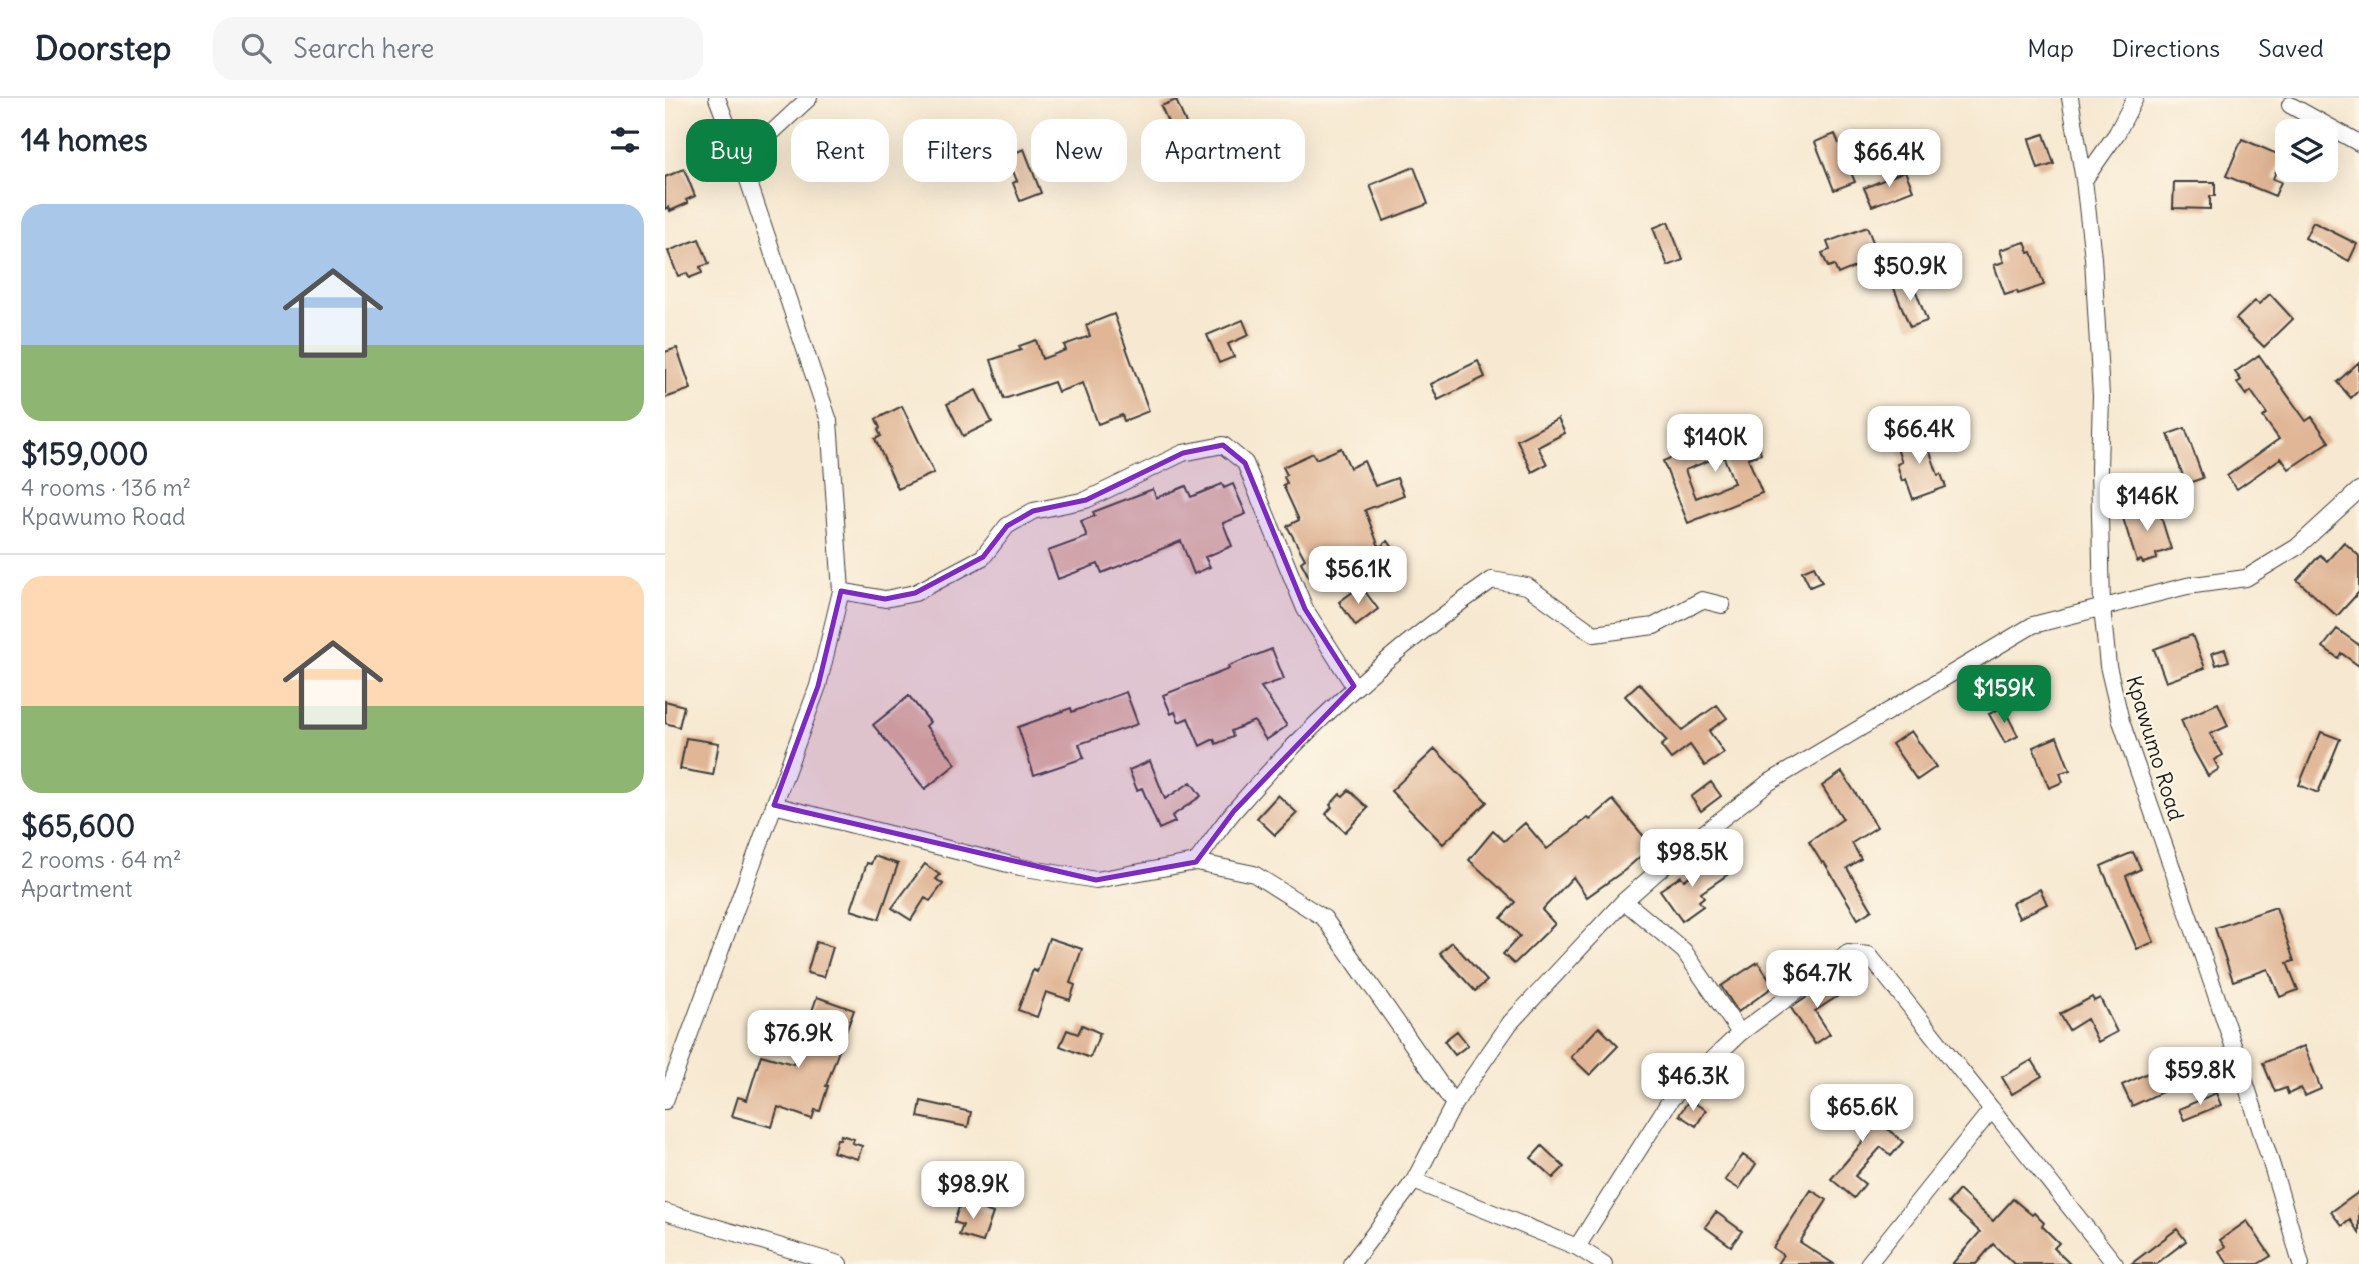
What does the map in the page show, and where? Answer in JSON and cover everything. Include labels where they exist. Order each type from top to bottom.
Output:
[{"type":"street","points":[[717,98],[725,119]]},
{"type":"street","points":[[777,128],[809,98]]},
{"type":"street","name":"Kpawumo Road","points":[[2070,98],[2084,180],[2093,258],[2101,396],[2099,470],[2102,607],[2108,666],[2121,721],[2274,1167],[2301,1264]]},
{"type":"street","points":[[2084,180],[2117,133],[2135,98]]},
{"type":"street","points":[[2290,105],[2359,143]]},
{"type":"street","points":[[665,1101],[818,686],[841,591],[828,421],[749,182]]},
{"type":"street","points":[[841,591],[885,599],[915,593],[983,557],[1007,526],[1033,511],[1086,500],[1183,453],[1223,445],[1245,463],[1305,610],[1354,686]]},
{"type":"street","points":[[1351,1264],[1413,1181],[1454,1104],[1510,1023],[1624,901],[1693,841],[1768,783],[2033,625],[2187,586],[2246,579],[2297,547],[2359,491]]},
{"type":"street","points":[[1196,862],[1234,811],[1354,686],[1441,616],[1492,580],[1527,586],[1594,634],[1654,626],[1702,600],[1721,605]]},
{"type":"street","points":[[774,805],[1020,867],[1096,880],[1196,862],[1254,874],[1324,918],[1454,1104]]},
{"type":"street","points":[[1624,901],[1684,951],[1740,1033]]},
{"type":"street","points":[[1577,1247],[1671,1099],[1740,1033],[1848,953],[1869,955],[2115,1264]]},
{"type":"street","points":[[1868,1264],[1992,1109]]},
{"type":"street","points":[[1413,1181],[1577,1247],[1604,1264]]},
{"type":"street","points":[[665,1212],[839,1264]]},
{"type":"highlighted area","points":[[1223,445],[1245,463],[1305,609],[1354,686],[1234,811],[1196,862],[1096,880],[774,805],[818,686],[841,591],[885,599],[915,593],[983,557],[1007,526],[1033,511],[1086,500],[1183,453]]},
{"type":"building","points":[[1176,100],[1184,119],[1167,119],[1161,106]]},
{"type":"building","points":[[1835,134],[1855,182],[1834,190],[1815,142]]},
{"type":"building","points":[[2044,134],[2054,164],[2038,169],[2029,139]]},
{"type":"building","points":[[2242,139],[2275,153],[2273,179],[2275,182],[2281,182],[2275,196],[2226,176]]},
{"type":"building","points":[[1024,149],[1031,167],[1031,182],[1037,182],[1041,193],[1020,201],[1013,183],[1017,182],[1017,152]]},
{"type":"building","points":[[1414,167],[1428,204],[1384,221],[1370,185]]},
{"type":"building","points":[[684,169],[686,182],[689,182],[695,196],[686,200],[688,203],[670,211],[669,207],[665,209],[665,177]]},
{"type":"building","points":[[1905,171],[1913,190],[1872,206],[1864,188]]},
{"type":"building","points":[[2174,182],[2215,182],[2215,196],[2210,196],[2210,209],[2173,208]]},
{"type":"building","points":[[1668,222],[1683,260],[1668,266],[1653,228]]},
{"type":"building","points":[[2313,222],[2357,244],[2349,261],[2305,238]]},
{"type":"building","points":[[1867,227],[1879,257],[1838,274],[1834,265],[1828,267],[1822,253],[1830,250],[1827,242]]},
{"type":"building","points":[[699,239],[709,264],[700,267],[702,273],[689,278],[687,273],[678,276],[668,251]]},
{"type":"building","points":[[2025,242],[2029,253],[2032,252],[2044,285],[2018,294],[2017,291],[2005,295],[1994,265],[2004,262],[2000,250]]},
{"type":"building","points":[[1911,278],[1927,321],[1910,327],[1893,286]]},
{"type":"building","points":[[2270,294],[2293,319],[2264,347],[2236,319],[2255,301],[2259,304]]},
{"type":"building","points":[[1114,314],[1149,411],[1124,421],[1122,415],[1098,424],[1083,383],[1058,392],[1054,382],[1004,399],[991,360],[1021,350],[1019,346],[1036,340],[1042,359],[1066,350],[1064,345],[1090,336],[1086,325]]},
{"type":"building","points":[[1243,320],[1249,335],[1228,344],[1234,357],[1219,363],[1207,335]]},
{"type":"building","points":[[677,348],[691,389],[665,398],[665,352]]},
{"type":"building","points":[[2259,355],[2306,421],[2312,417],[2329,442],[2289,469],[2281,458],[2237,489],[2227,476],[2279,439],[2263,417],[2267,414],[2251,391],[2246,395],[2237,383],[2241,380],[2235,372]]},
{"type":"building","points":[[1478,361],[1485,377],[1438,400],[1431,384]]},
{"type":"building","points":[[2359,362],[2359,390],[2351,398],[2337,382]]},
{"type":"building","points":[[976,390],[992,422],[963,436],[947,404]]},
{"type":"building","points":[[902,406],[934,473],[898,489],[875,439],[881,436],[876,419]]},
{"type":"building","points":[[1558,419],[1565,433],[1538,447],[1547,464],[1532,472],[1517,440]]},
{"type":"building","points":[[1752,425],[1761,454],[1748,458],[1762,493],[1688,523],[1663,461]],"holes":[[[1723,455],[1734,483],[1696,498],[1685,470]]]},
{"type":"building","points":[[2185,428],[2203,478],[2186,484],[2168,434]]},
{"type":"building","points":[[1926,432],[1938,475],[1941,474],[1946,487],[1913,499],[1906,479],[1902,481],[1897,464],[1902,462],[1895,443]]},
{"type":"building","points":[[1341,448],[1350,468],[1364,461],[1375,486],[1397,478],[1404,495],[1365,510],[1379,547],[1388,541],[1397,554],[1385,562],[1392,581],[1387,583],[1363,548],[1309,577],[1301,562],[1305,559],[1287,526],[1299,520],[1283,485],[1287,483],[1284,477],[1287,475],[1283,467],[1313,453],[1316,459]]},
{"type":"building","points":[[1222,484],[1224,488],[1233,484],[1246,514],[1223,523],[1232,546],[1205,557],[1210,567],[1194,574],[1181,541],[1102,573],[1098,564],[1058,579],[1048,551],[1087,537],[1081,521],[1095,516],[1093,512],[1153,489],[1156,498],[1186,486],[1191,497]]},
{"type":"building","points":[[2157,504],[2171,549],[2156,554],[2157,559],[2137,562],[2122,515]]},
{"type":"building","points":[[2344,542],[2359,556],[2359,592],[2337,616],[2297,580],[2320,555],[2327,561]]},
{"type":"building","points":[[1814,566],[1822,582],[1810,587],[1802,571]]},
{"type":"building","points":[[1361,586],[1378,609],[1356,626],[1339,602]]},
{"type":"building","points":[[2337,629],[2359,645],[2359,666],[2341,653],[2338,658],[2323,647]]},
{"type":"building","points":[[2192,635],[2205,668],[2166,682],[2154,649]]},
{"type":"building","points":[[1272,649],[1284,679],[1261,687],[1287,726],[1266,740],[1254,721],[1231,731],[1233,737],[1216,744],[1214,739],[1200,746],[1188,718],[1179,722],[1175,712],[1171,714],[1163,695]]},
{"type":"building","points":[[2225,649],[2229,661],[2216,665],[2212,653]]},
{"type":"building","points":[[1639,683],[1682,730],[1717,705],[1727,718],[1709,731],[1724,753],[1705,766],[1690,745],[1671,759],[1661,746],[1667,741],[1625,696]]},
{"type":"building","points":[[1126,692],[1138,724],[1079,744],[1084,758],[1034,775],[1018,727],[1071,708],[1072,712]]},
{"type":"building","points":[[909,696],[930,722],[926,726],[956,764],[925,789],[873,725]]},
{"type":"building","points":[[665,701],[684,706],[679,727],[665,723]]},
{"type":"building","points":[[2218,703],[2228,726],[2210,734],[2223,755],[2214,760],[2219,769],[2208,776],[2181,720]]},
{"type":"building","points":[[2003,707],[2018,736],[2005,743],[1989,714]]},
{"type":"building","points":[[1911,731],[1936,767],[1917,780],[1892,744]]},
{"type":"building","points":[[2321,732],[2340,739],[2318,793],[2299,785]]},
{"type":"building","points":[[2057,737],[2070,770],[2060,773],[2063,782],[2049,788],[2033,747]]},
{"type":"building","points":[[686,738],[719,743],[713,775],[680,769]]},
{"type":"building","points":[[1435,749],[1487,802],[1443,844],[1391,791]]},
{"type":"building","points":[[1150,761],[1165,799],[1191,782],[1201,796],[1172,816],[1175,822],[1159,829],[1142,788],[1137,790],[1129,770]]},
{"type":"building","points":[[1842,772],[1877,827],[1852,843],[1861,859],[1847,868],[1872,910],[1858,919],[1809,842],[1843,819],[1822,786]]},
{"type":"building","points":[[1711,782],[1721,796],[1701,811],[1691,797]]},
{"type":"building","points":[[1349,790],[1368,808],[1345,832],[1326,814],[1340,794],[1343,796]]},
{"type":"building","points":[[1278,795],[1297,813],[1275,835],[1257,818]]},
{"type":"building","points":[[1613,800],[1652,846],[1625,870],[1587,897],[1573,877],[1542,910],[1555,924],[1514,964],[1503,954],[1520,936],[1501,918],[1515,902],[1469,860],[1493,831],[1504,841],[1525,823],[1547,849],[1588,818],[1590,820]]},
{"type":"building","points":[[2133,852],[2141,869],[2126,876],[2154,942],[2137,949],[2101,866]]},
{"type":"building","points":[[874,856],[898,864],[879,919],[851,910],[867,863],[871,864]]},
{"type":"building","points":[[1715,858],[1727,875],[1701,893],[1704,897],[1699,901],[1703,906],[1682,921],[1660,890],[1681,876],[1684,880]]},
{"type":"building","points":[[925,864],[940,875],[936,879],[943,884],[930,901],[925,898],[911,920],[892,908]]},
{"type":"building","points":[[2040,889],[2047,904],[2019,918],[2012,903]]},
{"type":"building","points":[[2276,907],[2294,961],[2287,963],[2298,990],[2280,997],[2268,969],[2233,981],[2215,928]]},
{"type":"building","points":[[1049,938],[1082,949],[1070,983],[1075,985],[1070,1000],[1046,992],[1037,1017],[1018,1010],[1033,970],[1037,972]]},
{"type":"building","points":[[816,942],[833,947],[824,977],[807,973]]},
{"type":"building","points":[[1452,942],[1487,981],[1475,991],[1440,953]]},
{"type":"building","points":[[1758,962],[1774,986],[1738,1012],[1721,986]]},
{"type":"building","points":[[1835,978],[1844,992],[1815,1011],[1830,1034],[1815,1044],[1791,1008]]},
{"type":"building","points":[[817,997],[854,1010],[826,1086],[820,1111],[815,1110],[812,1119],[778,1107],[772,1127],[732,1116],[738,1097],[747,1100],[761,1055],[793,1064]]},
{"type":"building","points":[[2092,997],[2094,1001],[2100,998],[2117,1032],[2098,1042],[2087,1019],[2069,1030],[2060,1014]]},
{"type":"building","points":[[1082,1025],[1100,1033],[1090,1058],[1060,1046],[1067,1030],[1078,1034]]},
{"type":"building","points":[[1599,1027],[1618,1046],[1590,1075],[1571,1057]]},
{"type":"building","points":[[1457,1031],[1468,1045],[1455,1055],[1444,1041]]},
{"type":"building","points":[[2304,1046],[2321,1089],[2305,1096],[2301,1088],[2288,1094],[2286,1088],[2275,1092],[2263,1063]]},
{"type":"building","points":[[2032,1060],[2042,1076],[2012,1094],[2002,1077]]},
{"type":"building","points":[[2152,1071],[2162,1092],[2132,1106],[2122,1085]]},
{"type":"building","points":[[1843,1091],[1903,1142],[1891,1156],[1881,1147],[1855,1176],[1865,1184],[1854,1198],[1831,1179],[1869,1135],[1832,1102]]},
{"type":"building","points":[[2216,1093],[2221,1105],[2184,1120],[2179,1109]]},
{"type":"building","points":[[1689,1100],[1706,1110],[1696,1126],[1679,1115]]},
{"type":"building","points":[[921,1101],[971,1112],[968,1127],[918,1117]]},
{"type":"building","points":[[841,1135],[854,1139],[852,1143],[862,1146],[858,1159],[833,1152]]},
{"type":"building","points":[[1542,1146],[1564,1167],[1553,1178],[1531,1158]]},
{"type":"building","points":[[1743,1155],[1756,1164],[1739,1189],[1725,1180]]},
{"type":"building","points":[[1811,1190],[1827,1200],[1800,1242],[1834,1264],[1777,1264],[1783,1255],[1773,1248]]},
{"type":"building","points":[[1959,1190],[1993,1221],[2013,1199],[2032,1215],[2034,1213],[2044,1223],[2042,1226],[2059,1243],[2054,1248],[2070,1264],[2014,1264],[1993,1244],[1976,1264],[1952,1264],[1980,1232],[1948,1203]]},
{"type":"building","points":[[2359,1192],[2359,1233],[2350,1220],[2342,1226],[2331,1212]]},
{"type":"building","points":[[962,1198],[974,1202],[973,1206],[993,1213],[983,1242],[959,1235],[963,1225],[954,1222]]},
{"type":"building","points":[[1716,1212],[1742,1231],[1731,1246],[1705,1227]]},
{"type":"building","points":[[2247,1221],[2271,1256],[2258,1264],[2228,1264],[2219,1251],[2225,1247],[2220,1240]]},
{"type":"building","points":[[2177,1229],[2186,1241],[2156,1264],[2131,1264]]}]
